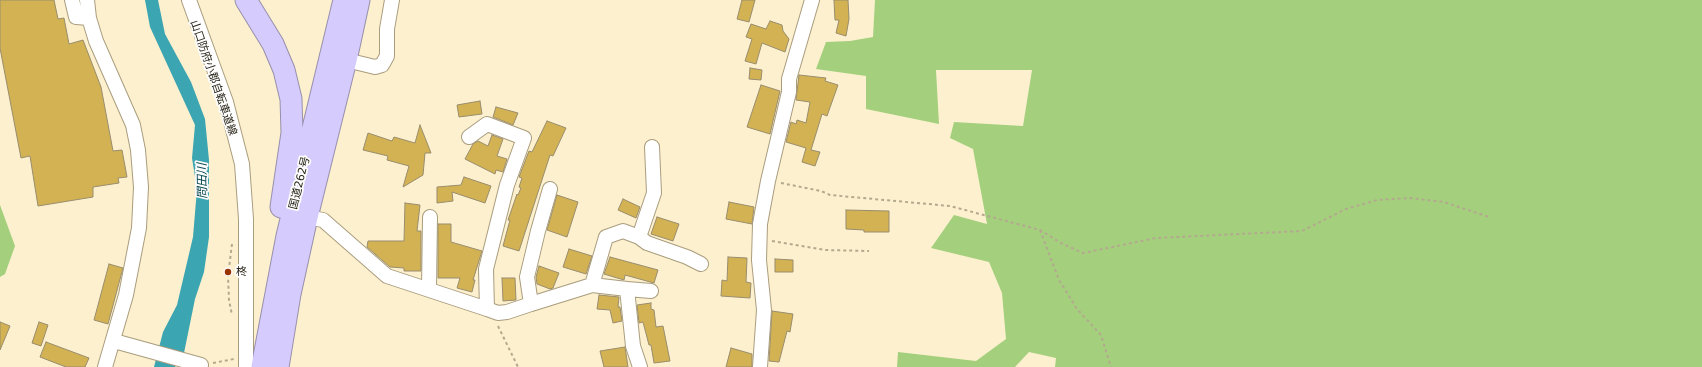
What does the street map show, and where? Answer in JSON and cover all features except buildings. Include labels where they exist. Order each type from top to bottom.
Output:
[{"type":"highway","points":[[246,0],[273,44],[284,70],[291,99],[292,133],[269,285],[268,362]]},
{"type":"highway","name":"国道262号","points":[[268,362],[288,236],[344,0]]},
{"type":"highway","points":[[352,62],[359,0]]},
{"type":"highway","points":[[352,62],[374,0]]},
{"type":"highway","name":"国道262号","points":[[268,362],[338,94],[352,62]]},
{"type":"street","points":[[72,0],[76,17],[89,18]]},
{"type":"street","points":[[87,0],[89,18],[96,41],[107,70],[133,125],[138,150],[140,211],[139,228],[117,342],[106,367]]},
{"type":"street","points":[[189,0],[226,102],[235,132],[242,164],[246,219],[242,362]]},
{"type":"street","points":[[352,62],[375,67],[382,65],[387,56],[387,29],[392,0]]},
{"type":"street","points":[[760,367],[764,310],[759,240],[768,181],[789,92],[789,78],[812,0]]},
{"type":"street","points":[[469,137],[486,124],[524,138],[507,185],[486,268],[492,311]]},
{"type":"street","points":[[639,237],[654,193],[652,148]]},
{"type":"street","points":[[531,304],[527,277],[550,189]]},
{"type":"street","points":[[307,217],[323,220],[387,276],[492,311],[507,312],[592,285],[651,291]]},
{"type":"street","points":[[429,289],[430,217]]},
{"type":"street","points":[[592,285],[606,237],[623,231],[639,237],[647,243],[687,257],[701,264]]},
{"type":"street","points":[[627,289],[633,346],[640,367]]},
{"type":"street","points":[[117,342],[199,364]]},
{"type":"path","points":[[768,181],[821,191],[830,195],[950,206],[1040,230],[1061,243],[1083,253],[1156,238],[1302,230],[1346,209],[1378,200],[1410,198],[1444,202],[1489,217]]},
{"type":"path","points":[[1040,230],[1058,280],[1077,309],[1100,335],[1111,367]]},
{"type":"path","points":[[233,238],[228,276],[229,300],[234,322]]},
{"type":"path","points":[[759,240],[765,239],[824,250],[869,252]]},
{"type":"path","points":[[492,311],[497,321],[500,333],[518,367]]},
{"type":"path","points":[[199,364],[242,362]]},
{"type":"green space","points":[[875,0],[1702,0],[1702,367],[1055,367],[1056,358],[1029,352],[1015,367],[897,367],[898,352],[976,361],[1006,339],[1002,293],[989,262],[931,248],[954,215],[987,224],[973,149],[950,138],[954,122],[1023,126],[1032,70],[936,70],[939,124],[866,109],[866,76],[816,69],[826,42],[850,41],[873,37]]},
{"type":"green space","points":[[0,205],[15,246],[5,274],[0,277]]},
{"type":"water","name":"問田川","points":[[145,0],[158,0],[165,34],[191,82],[205,119],[209,160],[209,237],[204,272],[195,299],[184,353],[175,367],[154,367],[163,332],[177,305],[193,237],[197,189],[192,158],[195,125],[150,27]]},
{"type":"place","name":"柊","points":[[228,272]]}]
